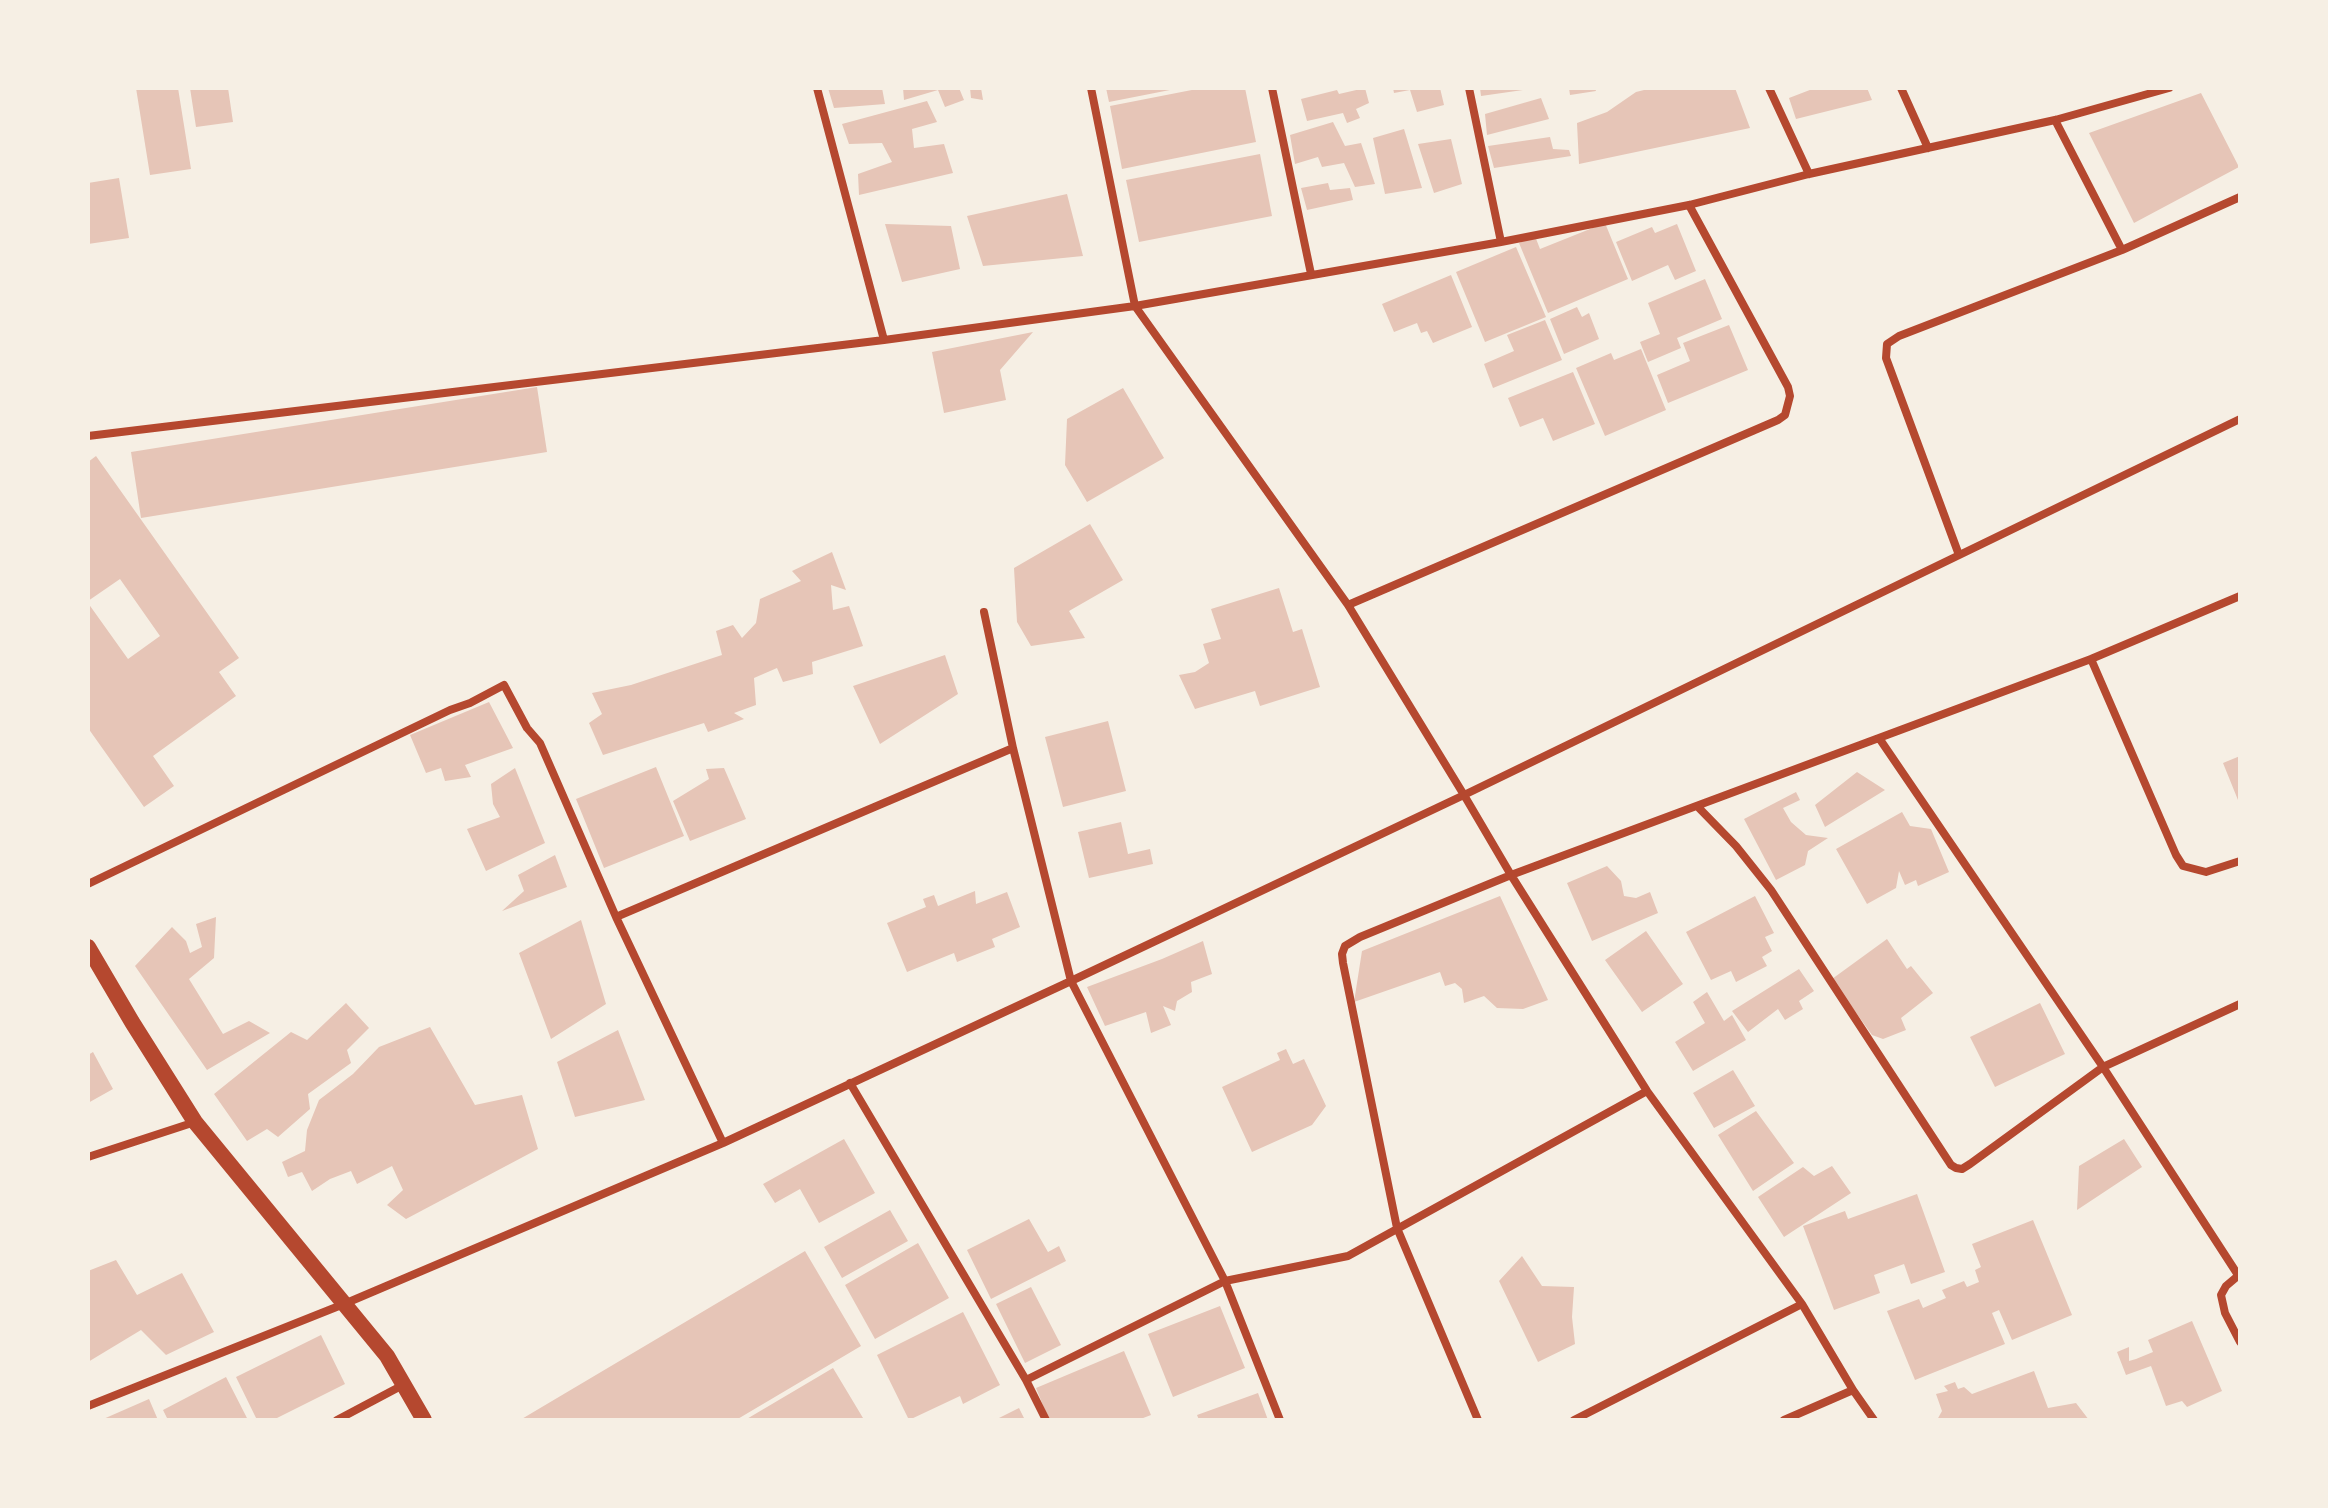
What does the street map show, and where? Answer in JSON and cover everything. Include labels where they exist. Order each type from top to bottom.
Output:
[{"type":"main road","points":[[88,947],[195,1122],[387,1356],[424,1420]]},
{"type":"street","points":[[817,88],[884,340]]},
{"type":"street","points":[[1091,88],[1135,306],[1348,605],[1511,875],[1647,1091],[1802,1304],[1874,1420]]},
{"type":"street","points":[[1272,88],[1311,274]]},
{"type":"street","points":[[1469,88],[1501,242]]},
{"type":"street","points":[[1769,88],[1809,174]]},
{"type":"street","points":[[1901,88],[1928,148]]},
{"type":"street","points":[[88,436],[884,340],[1135,306],[1501,242],[1689,205],[1809,174],[2055,120],[2169,88]]},
{"type":"street","points":[[2055,120],[2122,250]]},
{"type":"street","points":[[1959,555],[1886,358],[1887,344],[1899,336],[2122,250],[2240,197]]},
{"type":"street","points":[[1348,605],[1785,415],[1790,396],[1788,387],[1689,205]]},
{"type":"street","points":[[88,1406],[344,1304],[723,1143],[1464,795],[2240,419]]},
{"type":"street","points":[[1478,1420],[1397,1228],[1342,954],[1345,946],[1511,875],[2091,659],[2240,596]]},
{"type":"street","points":[[984,612],[1013,748],[1071,981],[1225,1281],[1280,1420]]},
{"type":"street","points":[[2091,659],[2183,866],[2206,872],[2240,861]]},
{"type":"street","points":[[88,884],[504,685],[527,728],[540,743],[616,917],[723,1143]]},
{"type":"street","points":[[1879,738],[2103,1067],[2239,1275],[2221,1295],[2225,1313],[2240,1342]]},
{"type":"street","points":[[616,917],[1013,748]]},
{"type":"street","points":[[1697,806],[1736,846],[1771,890],[1951,1165],[1962,1169],[1970,1164],[2103,1067],[2240,1004]]},
{"type":"street","points":[[850,1083],[1026,1380],[1046,1420]]},
{"type":"street","points":[[1026,1380],[1225,1281],[1348,1256],[1647,1091]]},
{"type":"street","points":[[88,1157],[195,1122]]},
{"type":"street","points":[[1574,1420],[1802,1304]]},
{"type":"street","points":[[337,1420],[403,1385]]},
{"type":"street","points":[[1784,1420],[1853,1390]]},
{"type":"building","points":[[136,88],[178,88],[191,169],[150,175]]},
{"type":"building","points":[[190,88],[228,88],[233,122],[196,127]]},
{"type":"building","points":[[828,88],[882,88],[885,104],[834,108]]},
{"type":"building","points":[[903,88],[959,88],[964,100],[945,107],[938,90],[904,100]]},
{"type":"building","points":[[970,88],[981,88],[983,100],[971,98]]},
{"type":"building","points":[[1106,88],[1175,88],[1175,89],[1109,102]]},
{"type":"building","points":[[1202,88],[1245,88],[1256,142],[1122,169],[1110,106]]},
{"type":"building","points":[[1365,88],[1369,103],[1356,109],[1360,118],[1347,123],[1343,113],[1307,121],[1301,99],[1337,90],[1339,94]]},
{"type":"building","points":[[1393,88],[1440,88],[1444,105],[1417,112],[1410,90],[1394,93]]},
{"type":"building","points":[[1480,88],[1522,88],[1523,90],[1481,96]]},
{"type":"building","points":[[1569,88],[1595,88],[1596,91],[1570,95]]},
{"type":"building","points":[[1652,88],[1735,88],[1750,128],[1579,164],[1577,123],[1607,112],[1636,92]]},
{"type":"building","points":[[1815,88],[1867,88],[1872,100],[1796,119],[1789,98]]},
{"type":"building","points":[[2201,93],[2239,167],[2134,223],[2089,133]]},
{"type":"building","points":[[1541,98],[1549,119],[1487,135],[1485,114]]},
{"type":"building","points":[[927,101],[937,122],[912,129],[914,148],[944,144],[953,173],[859,195],[858,174],[892,162],[882,143],[849,144],[842,124]]},
{"type":"building","points":[[1333,122],[1345,146],[1361,143],[1375,184],[1355,187],[1344,163],[1322,167],[1318,157],[1295,164],[1290,135]]},
{"type":"building","points":[[1404,129],[1422,188],[1385,194],[1373,138]]},
{"type":"building","points":[[1550,137],[1553,149],[1569,150],[1571,156],[1494,168],[1488,146]]},
{"type":"building","points":[[1451,139],[1462,184],[1434,193],[1418,144]]},
{"type":"building","points":[[1260,154],[1272,216],[1139,242],[1126,180]]},
{"type":"building","points":[[119,178],[129,238],[88,244],[88,183]]},
{"type":"building","points":[[1328,183],[1330,190],[1350,188],[1353,200],[1307,210],[1301,188]]},
{"type":"building","points":[[1067,194],[1083,256],[983,266],[967,216]]},
{"type":"building","points":[[1605,223],[1628,279],[1548,313],[1519,243],[1535,236],[1540,249]]},
{"type":"building","points":[[885,224],[951,226],[960,269],[902,282]]},
{"type":"building","points":[[1677,224],[1696,271],[1675,280],[1668,265],[1632,281],[1616,242],[1652,227],[1655,233]]},
{"type":"building","points":[[1516,247],[1546,317],[1485,342],[1456,272]]},
{"type":"building","points":[[1451,275],[1472,327],[1433,343],[1427,331],[1421,333],[1417,323],[1394,332],[1382,304]]},
{"type":"building","points":[[1705,279],[1722,319],[1677,338],[1681,348],[1648,362],[1640,342],[1660,334],[1648,303]]},
{"type":"building","points":[[1577,307],[1582,317],[1589,313],[1599,339],[1564,354],[1550,319]]},
{"type":"building","points":[[1545,320],[1562,360],[1493,388],[1484,364],[1514,351],[1507,335]]},
{"type":"building","points":[[1729,325],[1748,370],[1668,403],[1657,375],[1690,361],[1683,343]]},
{"type":"building","points":[[1033,332],[1000,370],[1006,400],[944,413],[932,352]]},
{"type":"building","points":[[1641,349],[1666,410],[1605,436],[1576,368],[1611,353],[1614,360]]},
{"type":"building","points":[[1573,372],[1595,424],[1553,441],[1543,418],[1520,427],[1508,398]]},
{"type":"building","points":[[537,387],[547,452],[141,518],[131,452]]},
{"type":"building","points":[[1123,388],[1164,458],[1087,502],[1065,465],[1067,419]]},
{"type":"building","points":[[96,456],[239,658],[219,672],[236,696],[153,756],[174,786],[144,807],[88,728],[88,603],[128,659],[160,636],[120,579],[88,601],[88,462]]},
{"type":"building","points":[[1090,524],[1123,580],[1069,611],[1085,638],[1031,646],[1017,622],[1014,568]]},
{"type":"building","points":[[832,552],[846,590],[831,585],[833,610],[849,606],[863,646],[812,662],[813,674],[783,682],[777,668],[754,678],[756,705],[734,713],[744,719],[708,732],[704,723],[603,755],[589,723],[602,714],[592,693],[631,685],[722,655],[716,631],[733,625],[742,638],[756,623],[760,599],[801,581],[792,571]]},
{"type":"building","points":[[1279,588],[1293,632],[1302,629],[1320,687],[1260,706],[1255,691],[1195,709],[1179,675],[1195,672],[1209,663],[1203,644],[1221,639],[1211,609]]},
{"type":"building","points":[[945,655],[958,694],[880,744],[853,686]]},
{"type":"building","points":[[489,702],[513,748],[465,765],[471,777],[445,781],[441,768],[426,773],[410,735]]},
{"type":"building","points":[[1108,721],[1126,791],[1063,807],[1045,737]]},
{"type":"building","points":[[2240,756],[2240,805],[2223,763]]},
{"type":"building","points":[[656,767],[684,836],[604,868],[576,799]]},
{"type":"building","points":[[515,768],[545,843],[486,871],[467,829],[500,817],[493,804],[491,784]]},
{"type":"building","points":[[724,768],[746,819],[690,841],[673,801],[709,779],[706,769]]},
{"type":"building","points":[[1857,772],[1885,790],[1825,827],[1815,805]]},
{"type":"building","points":[[1796,792],[1800,800],[1783,808],[1791,822],[1806,835],[1828,838],[1808,851],[1805,865],[1776,880],[1744,819]]},
{"type":"building","points":[[1902,812],[1910,826],[1931,829],[1949,872],[1918,886],[1916,880],[1905,885],[1899,871],[1896,888],[1867,904],[1836,849]]},
{"type":"building","points":[[1121,822],[1128,854],[1150,849],[1153,864],[1089,878],[1078,832]]},
{"type":"building","points":[[555,855],[567,887],[502,911],[524,891],[518,875]]},
{"type":"building","points":[[1607,866],[1621,881],[1624,896],[1636,898],[1650,892],[1658,913],[1592,941],[1567,883]]},
{"type":"building","points":[[975,891],[976,904],[1007,892],[1020,927],[992,939],[995,947],[957,962],[954,953],[907,972],[887,923],[926,907],[923,899],[934,895],[938,906]]},
{"type":"building","points":[[1500,896],[1548,1000],[1523,1009],[1497,1008],[1484,996],[1464,1003],[1462,989],[1455,983],[1445,986],[1440,972],[1354,1002],[1362,951]]},
{"type":"building","points":[[1755,896],[1774,933],[1765,937],[1772,951],[1762,957],[1767,966],[1736,982],[1731,971],[1711,980],[1686,932]]},
{"type":"building","points":[[216,917],[214,958],[189,979],[223,1034],[249,1021],[270,1033],[207,1070],[135,966],[172,927],[186,941],[190,953],[202,947],[196,924]]},
{"type":"building","points":[[581,920],[606,1004],[551,1039],[519,953]]},
{"type":"building","points":[[1646,931],[1683,984],[1642,1012],[1605,960]]},
{"type":"building","points":[[1887,939],[1907,969],[1911,966],[1933,993],[1901,1018],[1906,1030],[1883,1039],[1872,1035],[1832,979]]},
{"type":"building","points":[[1203,941],[1212,974],[1191,982],[1192,992],[1177,1001],[1175,1011],[1163,1006],[1171,1025],[1151,1033],[1146,1012],[1105,1026],[1087,987]]},
{"type":"building","points":[[1799,969],[1814,991],[1799,1001],[1803,1009],[1785,1020],[1778,1009],[1748,1032],[1732,1011]]},
{"type":"building","points":[[1707,992],[1724,1021],[1732,1015],[1746,1040],[1693,1071],[1675,1042],[1705,1023],[1693,1002]]},
{"type":"building","points":[[346,1003],[369,1028],[347,1050],[351,1063],[308,1094],[310,1109],[278,1137],[267,1129],[247,1141],[214,1094],[291,1032],[307,1040]]},
{"type":"building","points":[[2040,1003],[2065,1054],[1995,1087],[1970,1037]]},
{"type":"building","points":[[430,1027],[475,1105],[522,1095],[538,1149],[406,1219],[387,1205],[403,1190],[392,1166],[357,1184],[351,1171],[330,1179],[312,1191],[302,1172],[288,1177],[282,1162],[305,1151],[307,1130],[319,1100],[353,1074],[379,1047]]},
{"type":"building","points":[[618,1030],[645,1100],[575,1117],[557,1062]]},
{"type":"building","points":[[1286,1049],[1293,1064],[1304,1059],[1326,1106],[1312,1125],[1252,1152],[1222,1087],[1280,1060],[1277,1053]]},
{"type":"building","points":[[93,1052],[113,1089],[88,1103],[88,1055]]},
{"type":"building","points":[[1733,1070],[1755,1106],[1714,1128],[1693,1093]]},
{"type":"building","points":[[1756,1111],[1794,1163],[1753,1191],[1718,1135]]},
{"type":"building","points":[[844,1139],[875,1193],[819,1223],[800,1189],[775,1203],[763,1184]]},
{"type":"building","points":[[2124,1139],[2142,1167],[2077,1210],[2079,1166]]},
{"type":"building","points":[[1832,1166],[1851,1193],[1784,1237],[1758,1197],[1803,1167],[1814,1176]]},
{"type":"building","points":[[1917,1194],[1945,1272],[1911,1284],[1904,1264],[1874,1275],[1880,1293],[1834,1310],[1803,1226],[1845,1211],[1848,1219]]},
{"type":"building","points":[[890,1210],[908,1241],[842,1278],[824,1247]]},
{"type":"building","points":[[1029,1219],[1048,1252],[1059,1246],[1066,1261],[991,1299],[967,1250]]},
{"type":"building","points":[[2033,1220],[2072,1315],[2012,1340],[1999,1310],[1992,1313],[2005,1344],[1915,1380],[1887,1311],[1919,1299],[1923,1308],[1946,1298],[1942,1290],[1964,1281],[1967,1287],[1979,1282],[1975,1270],[1981,1267],[1972,1244]]},
{"type":"building","points":[[918,1243],[949,1298],[875,1339],[845,1285]]},
{"type":"building","points":[[805,1251],[861,1346],[736,1420],[520,1420]]},
{"type":"building","points":[[1522,1256],[1542,1286],[1574,1287],[1572,1317],[1575,1344],[1538,1362],[1499,1281]]},
{"type":"building","points":[[116,1260],[137,1295],[182,1273],[214,1332],[166,1355],[141,1330],[88,1362],[88,1271]]},
{"type":"building","points":[[1031,1287],[1061,1345],[1025,1363],[996,1304]]},
{"type":"building","points":[[1220,1306],[1245,1368],[1173,1397],[1148,1334]]},
{"type":"building","points":[[963,1312],[1000,1385],[963,1404],[960,1396],[909,1420],[877,1355]]},
{"type":"building","points":[[2192,1321],[2222,1391],[2187,1407],[2182,1401],[2166,1406],[2151,1366],[2126,1375],[2117,1352],[2129,1347],[2129,1361],[2153,1352],[2148,1340]]},
{"type":"building","points":[[321,1335],[345,1384],[273,1420],[257,1420],[236,1377]]},
{"type":"building","points":[[1124,1351],[1151,1415],[1138,1420],[1049,1420],[1036,1388]]},
{"type":"building","points":[[833,1368],[863,1418],[745,1420]]},
{"type":"building","points":[[2034,1371],[2048,1408],[2076,1403],[2089,1420],[1937,1420],[1942,1411],[1936,1394],[1948,1391],[1944,1386],[1955,1382],[1958,1389],[1964,1387],[1972,1394]]},
{"type":"building","points":[[226,1377],[248,1420],[168,1420],[163,1410]]},
{"type":"building","points":[[1258,1393],[1268,1420],[1199,1420],[1197,1415]]},
{"type":"building","points":[[149,1399],[158,1420],[101,1420]]},
{"type":"building","points":[[1019,1408],[1025,1420],[995,1420]]}]
